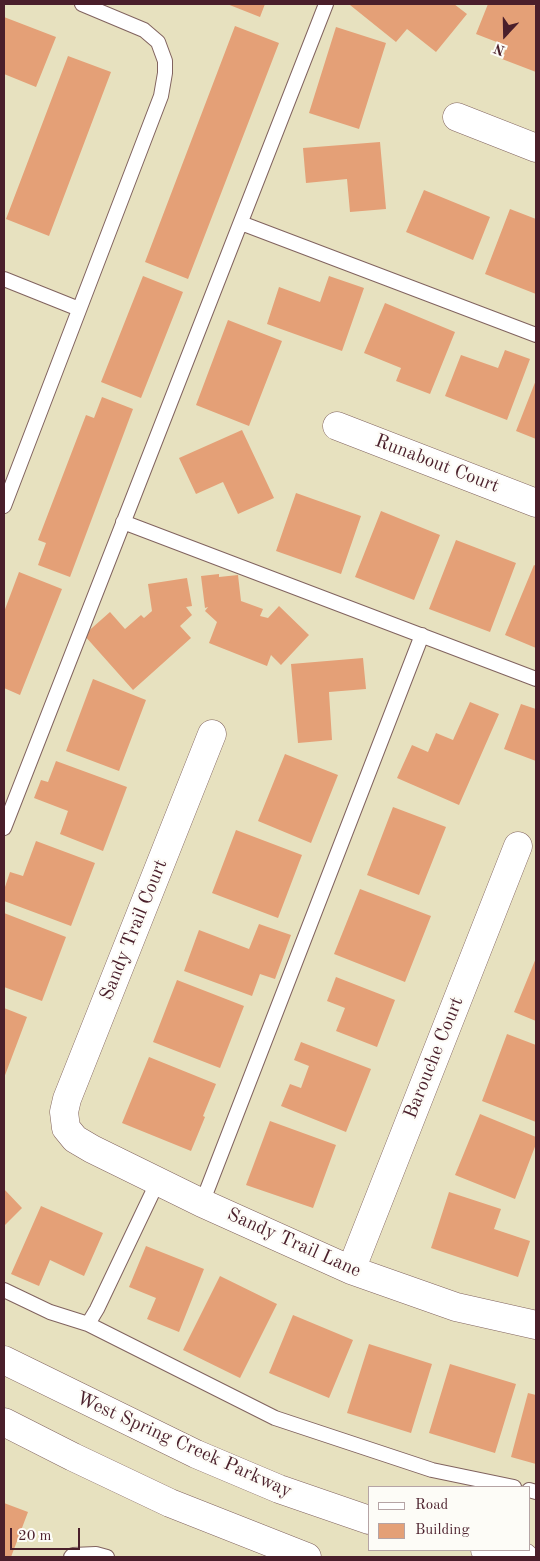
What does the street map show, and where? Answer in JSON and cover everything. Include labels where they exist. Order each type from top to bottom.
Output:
[{"type":"street","points":[[457,117],[536,148]]},
{"type":"street","name":"Runabout Court","points":[[337,426],[536,503]]},
{"type":"street","name":"Sandy Trail Court","points":[[66,1128],[64,1112],[67,1099],[212,734]]},
{"type":"street","name":"Barouche Court","points":[[351,1270],[518,846]]},
{"type":"street","name":"Sandy Trail Lane","points":[[66,1128],[75,1139],[202,1203],[351,1270],[456,1307],[536,1325]]},
{"type":"street","name":"West Spring Creek Parkway","points":[[4,1360],[196,1454],[278,1489],[368,1520]]},
{"type":"street","points":[[4,1422],[170,1503],[307,1557]]},
{"type":"street","points":[[491,1551],[524,1557]]},
{"type":"lane","points":[[4,506],[161,96],[165,73],[165,61],[158,42],[144,30],[82,4]]},
{"type":"lane","points":[[4,828],[326,4]]},
{"type":"lane","points":[[241,222],[536,335]]},
{"type":"lane","points":[[4,279],[79,309]]},
{"type":"lane","points":[[124,522],[536,678]]},
{"type":"lane","points":[[202,1203],[422,636]]},
{"type":"lane","points":[[88,1324],[158,1181]]},
{"type":"lane","points":[[4,1290],[50,1312],[88,1324],[275,1418],[432,1470],[509,1486]]},
{"type":"lane","points":[[71,1557],[74,1555],[96,1554],[107,1557]]},
{"type":"building","points":[[227,4],[265,4],[260,17]]},
{"type":"building","points":[[351,4],[454,4],[467,14],[436,52],[407,29],[396,42]]},
{"type":"building","points":[[488,4],[530,4],[536,6],[536,72],[502,59],[507,46],[476,34]]},
{"type":"building","points":[[4,17],[56,37],[36,87],[4,74]]},
{"type":"building","points":[[235,26],[279,43],[188,279],[145,262]]},
{"type":"building","points":[[336,27],[386,43],[359,129],[309,113]]},
{"type":"building","points":[[68,56],[111,72],[49,236],[6,219]]},
{"type":"building","points":[[380,142],[386,209],[350,212],[347,179],[306,183],[303,148]]},
{"type":"building","points":[[424,190],[490,217],[473,260],[406,232]]},
{"type":"building","points":[[510,209],[536,219],[536,294],[485,274]]},
{"type":"building","points":[[143,276],[183,292],[141,398],[101,382]]},
{"type":"building","points":[[329,276],[364,288],[342,351],[267,324],[279,287],[320,302]]},
{"type":"building","points":[[385,303],[455,332],[430,394],[396,381],[401,368],[364,353]]},
{"type":"building","points":[[228,320],[282,341],[249,426],[196,405]]},
{"type":"building","points":[[505,350],[530,359],[507,420],[445,396],[461,355],[498,368]]},
{"type":"building","points":[[536,380],[536,439],[516,431]]},
{"type":"building","points":[[102,397],[133,409],[70,577],[38,565],[46,543],[38,540],[86,415],[94,418]]},
{"type":"building","points":[[242,430],[274,498],[238,514],[223,482],[196,494],[179,458]]},
{"type":"building","points":[[296,493],[361,516],[341,574],[276,551]]},
{"type":"building","points":[[381,511],[440,535],[414,600],[355,577]]},
{"type":"building","points":[[456,540],[516,563],[490,632],[429,609]]},
{"type":"building","points":[[534,565],[536,566],[536,648],[505,635]]},
{"type":"building","points":[[19,572],[62,589],[20,695],[4,688],[4,612]]},
{"type":"building","points":[[219,574],[219,577],[238,575],[241,601],[263,609],[260,616],[268,618],[279,606],[309,635],[281,665],[271,655],[267,666],[209,643],[217,622],[205,611],[208,607],[205,608],[201,576]]},
{"type":"building","points":[[187,578],[192,606],[186,607],[192,615],[180,626],[191,638],[133,690],[84,635],[110,612],[125,629],[141,615],[144,618],[152,611],[148,584]]},
{"type":"building","points":[[363,658],[366,689],[329,692],[332,740],[298,743],[291,664]]},
{"type":"building","points":[[93,679],[146,700],[119,771],[66,751]]},
{"type":"building","points":[[470,702],[499,714],[459,805],[397,778],[412,745],[428,752],[436,733],[453,740]]},
{"type":"building","points":[[521,704],[536,709],[536,761],[504,749]]},
{"type":"building","points":[[285,754],[338,775],[311,843],[258,821]]},
{"type":"building","points":[[56,761],[127,787],[103,851],[60,834],[68,811],[34,798],[41,780],[48,782]]},
{"type":"building","points":[[393,807],[446,827],[419,895],[367,875]]},
{"type":"building","points":[[236,830],[302,855],[278,918],[212,893]]},
{"type":"building","points":[[36,841],[95,863],[71,926],[4,901],[4,890],[10,872],[23,876]]},
{"type":"building","points":[[360,889],[431,916],[405,982],[334,954]]},
{"type":"building","points":[[4,913],[66,937],[42,1001],[4,987]]},
{"type":"building","points":[[259,924],[291,935],[275,979],[260,974],[252,996],[184,971],[199,930],[249,949]]},
{"type":"building","points":[[536,958],[536,1021],[514,1012]]},
{"type":"building","points":[[336,977],[395,1000],[377,1047],[336,1031],[345,1008],[327,1001]]},
{"type":"building","points":[[177,980],[244,1006],[220,1068],[153,1042]]},
{"type":"building","points":[[4,1008],[27,1017],[4,1078]]},
{"type":"building","points":[[507,1034],[536,1045],[536,1122],[482,1101]]},
{"type":"building","points":[[301,1042],[371,1069],[346,1132],[281,1106],[290,1084],[301,1088],[309,1066],[294,1060]]},
{"type":"building","points":[[149,1057],[216,1084],[191,1151],[122,1123]]},
{"type":"building","points":[[480,1114],[536,1137],[536,1144],[515,1199],[455,1175]]},
{"type":"building","points":[[270,1121],[336,1145],[313,1208],[246,1185]]},
{"type":"building","points":[[4,1189],[22,1208],[4,1226]]},
{"type":"building","points":[[449,1192],[501,1209],[494,1229],[530,1241],[518,1277],[431,1248]]},
{"type":"building","points":[[41,1206],[103,1233],[84,1276],[50,1260],[39,1286],[11,1274]]},
{"type":"building","points":[[146,1246],[204,1269],[179,1332],[147,1319],[156,1298],[129,1287]]},
{"type":"building","points":[[220,1276],[277,1304],[240,1378],[183,1350]]},
{"type":"building","points":[[293,1315],[353,1340],[329,1398],[269,1373]]},
{"type":"building","points":[[369,1344],[432,1364],[411,1433],[347,1413]]},
{"type":"building","points":[[450,1364],[516,1384],[495,1453],[429,1433]]},
{"type":"building","points":[[528,1393],[536,1395],[536,1464],[511,1457]]},
{"type":"building","points":[[4,1503],[28,1512],[11,1557],[4,1557]]}]
